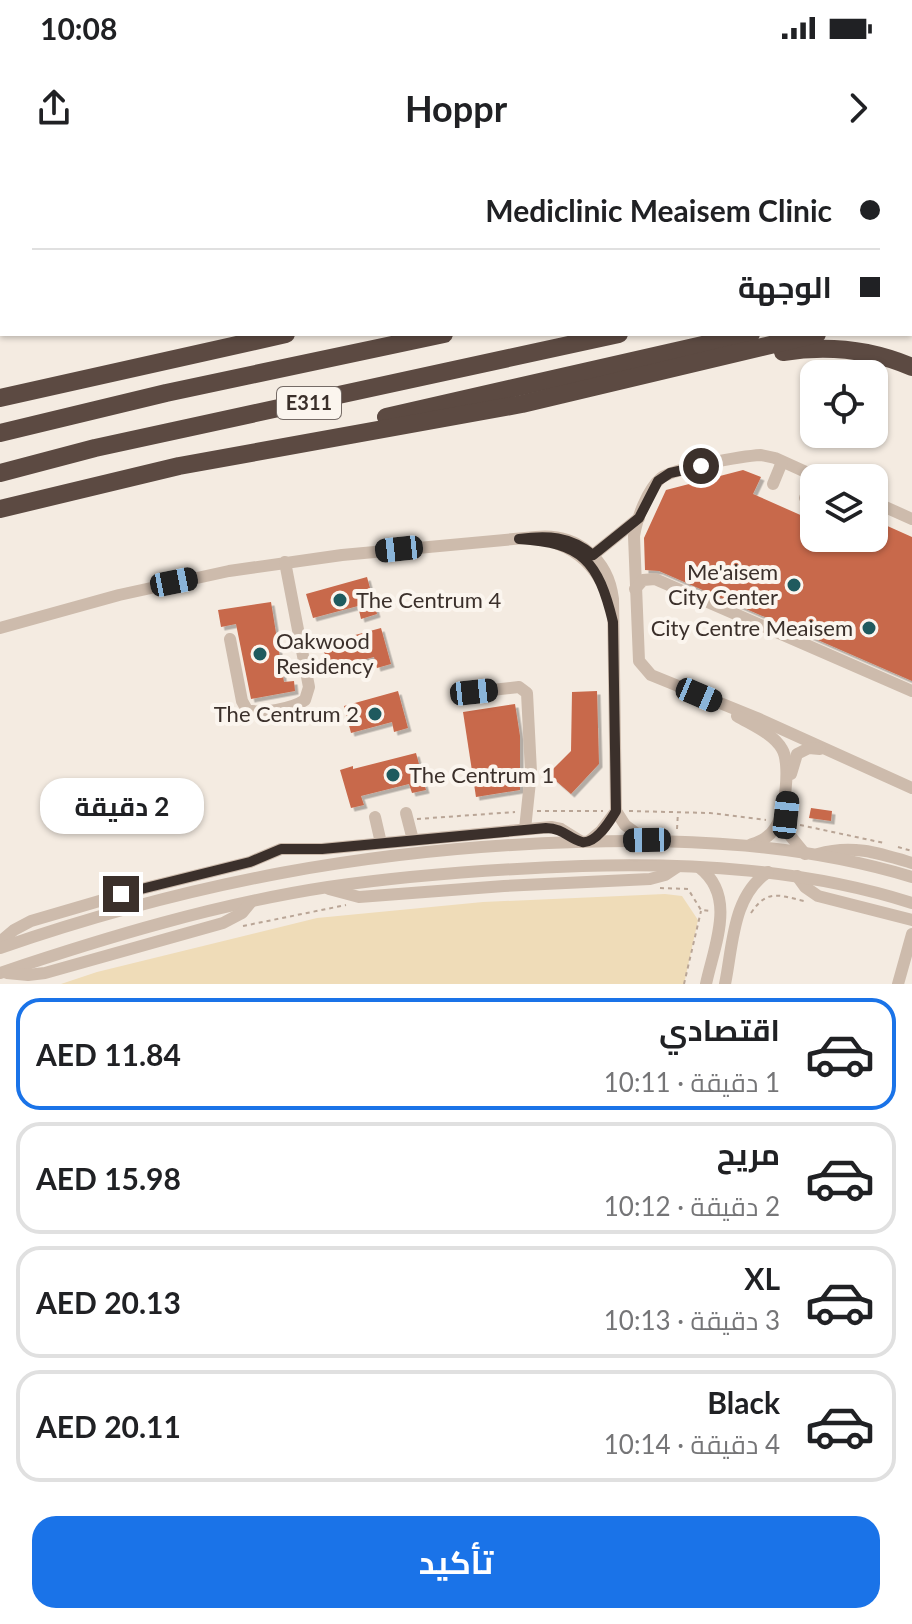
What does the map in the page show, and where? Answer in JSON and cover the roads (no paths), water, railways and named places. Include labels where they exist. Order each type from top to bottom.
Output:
[{"type":"highway","points":[[0,398],[277,336]]},
{"type":"highway","name":"E311","points":[[0,433],[166,393],[435,336]]},
{"type":"highway","name":"E311","points":[[0,473],[95,448],[610,336]]},
{"type":"highway","points":[[264,452],[371,421],[742,336]]},
{"type":"highway","points":[[0,509],[179,466],[530,402],[808,336]]},
{"type":"highway","points":[[708,359],[833,348],[869,353],[912,367]]},
{"type":"street","points":[[800,470],[768,456],[754,456],[670,473],[654,487],[634,536],[637,655],[641,667],[651,675],[912,788]]},
{"type":"street","points":[[773,484],[782,462]]},
{"type":"street","points":[[888,508],[912,519]]},
{"type":"street","points":[[596,558],[639,518]]},
{"type":"street","points":[[596,558],[627,535],[634,536]]},
{"type":"street","points":[[0,628],[119,595],[285,562],[384,550],[559,537],[581,545],[596,558],[610,583],[616,811],[632,831],[647,840]]},
{"type":"street","points":[[519,539],[557,544],[582,557],[600,578],[613,622]]},
{"type":"street","points":[[230,639],[242,701],[247,710],[297,705],[305,700],[309,687],[285,562]]},
{"type":"street","points":[[635,589],[643,580],[655,579],[912,691]]},
{"type":"street","points":[[474,692],[519,687],[527,693],[531,772],[525,829]]},
{"type":"street","points":[[714,701],[772,738],[784,751],[787,769],[783,822],[790,838],[810,854],[849,848],[912,863]]},
{"type":"street","points":[[748,845],[768,836],[783,822],[794,759],[803,749],[831,751]]},
{"type":"street","points":[[585,841],[601,831],[616,811]]},
{"type":"street","points":[[407,816],[413,840]]},
{"type":"street","points":[[375,817],[381,843]]},
{"type":"street","points":[[0,945],[14,930],[31,921],[250,862],[281,849],[556,828],[585,841]]},
{"type":"street","points":[[0,945],[137,905],[283,871],[413,852],[585,841],[647,840],[748,845],[810,854],[912,877]]},
{"type":"street","points":[[2,972],[168,921],[251,902],[326,888],[486,870],[642,864],[768,872],[859,889],[912,903]]},
{"type":"street","points":[[700,868],[714,882],[721,902],[706,984]]},
{"type":"street","points":[[725,984],[745,895],[768,872]]},
{"type":"street","points":[[797,876],[805,887],[818,896],[912,920]]},
{"type":"street","points":[[903,983],[912,934]]},
{"type":"place","name":"Me'aisem City Center","points":[[794,585]]},
{"type":"place","name":"The Centrum 4","points":[[340,600]]},
{"type":"place","name":"City Centre Meaisem","points":[[869,628]]},
{"type":"place","name":"Oakwood Residency","points":[[260,654]]},
{"type":"place","name":"The Centrum 2","points":[[375,714]]},
{"type":"place","name":"The Centrum 1","points":[[393,775]]}]
